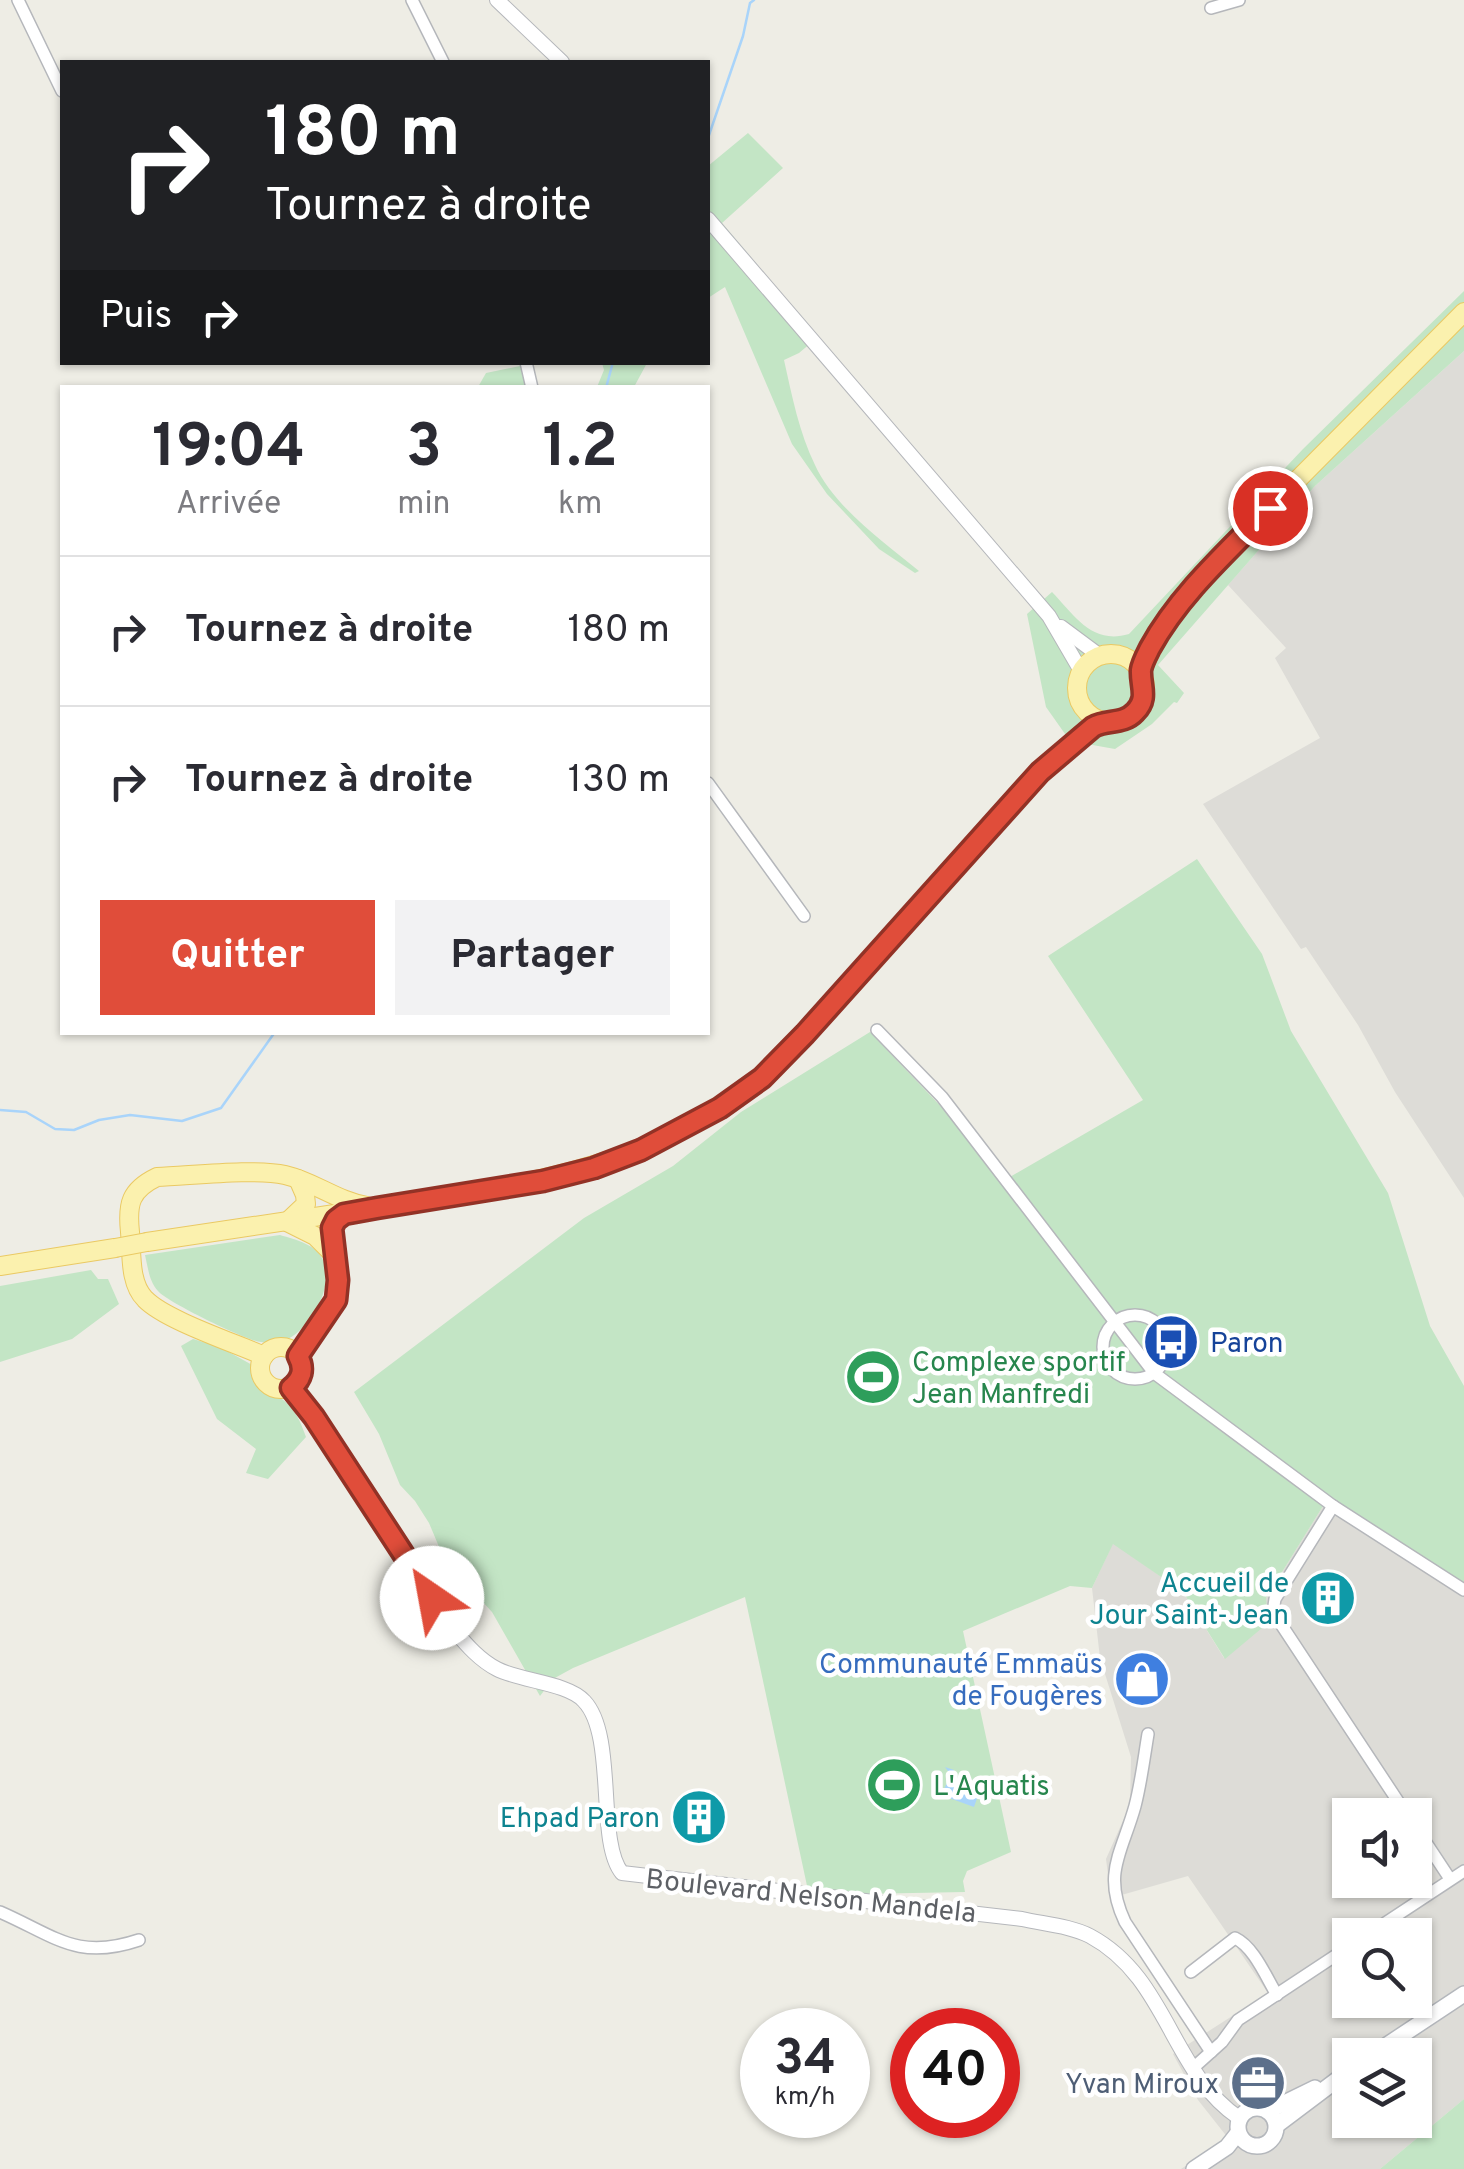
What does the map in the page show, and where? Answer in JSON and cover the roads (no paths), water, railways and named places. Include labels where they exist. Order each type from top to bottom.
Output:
[{"type":"main road","points":[[1140,672],[1164,625],[1214,565],[1464,312]]},
{"type":"main road","points":[[1040,772],[1076,720],[1081,706],[1076,688],[1081,671],[1100,656],[1122,656],[1164,625]]},
{"type":"main road","points":[[0,1266],[543,1181],[641,1150],[720,1108],[762,1078],[805,1034],[1040,772],[1080,735],[1102,722],[1120,721],[1136,712],[1145,690],[1140,672],[1122,656]]},
{"type":"main road","points":[[1081,706],[1102,722]]},
{"type":"main road","points":[[264,1356],[163,1312],[144,1298],[134,1278],[127,1204],[138,1186],[157,1177],[281,1174],[317,1185],[345,1202],[377,1208]]},
{"type":"main road","points":[[287,1222],[306,1204],[298,1179]]},
{"type":"main road","points":[[298,1356],[336,1300],[338,1280],[332,1228],[344,1214]]},
{"type":"main road","points":[[287,1222],[315,1236],[333,1254]]},
{"type":"main road","points":[[281,1347],[298,1356],[301,1377],[291,1388],[277,1390],[265,1382],[260,1369],[264,1356],[281,1347]]},
{"type":"main road","points":[[1398,2038],[1464,1994]]},
{"type":"main road","points":[[1273,2118],[1332,2081]]},
{"type":"main road","points":[[1194,2169],[1227,2147],[1243,2113],[1255,2107],[1273,2118]]},
{"type":"main road","points":[[1209,2169],[1250,2146],[1270,2142],[1273,2118]]},
{"type":"main road","points":[[1239,2126],[1250,2146]]},
{"type":"street","points":[[18,0],[60,87]]},
{"type":"street","points":[[412,0],[442,60]]},
{"type":"street","points":[[497,0],[560,60]]},
{"type":"street","points":[[1211,8],[1238,0]]},
{"type":"street","points":[[710,221],[1049,616],[1081,671]]},
{"type":"street","points":[[1049,616],[1100,656]]},
{"type":"street","points":[[710,786],[804,916]]},
{"type":"street","points":[[877,1030],[942,1097],[1154,1373],[1333,1506],[1464,1590]]},
{"type":"street","points":[[1144,1316],[1160,1328],[1165,1336],[1166,1357],[1154,1373],[1144,1378],[1122,1378],[1106,1362],[1103,1340],[1115,1322],[1124,1317],[1144,1316]]},
{"type":"street","name":"Boulevard Nelson Mandela","points":[[291,1388],[452,1628],[476,1654],[497,1669],[584,1700],[593,1714],[600,1743],[613,1853],[622,1872],[1022,1919],[1086,1934],[1138,1975],[1163,2012],[1192,2069]]},
{"type":"street","points":[[1333,1506],[1275,1599],[1273,1612],[1397,1798]]},
{"type":"street","points":[[1148,1734],[1136,1804],[1114,1869],[1115,1900],[1125,1922],[1211,2052]]},
{"type":"street","points":[[1432,1852],[1450,1879]]},
{"type":"street","points":[[1392,1918],[1464,1872]]},
{"type":"street","points":[[0,1912],[75,1948],[112,1948],[138,1940]]},
{"type":"street","points":[[1191,1972],[1235,1938],[1252,1954],[1277,1994]]},
{"type":"street","points":[[1239,2126],[1212,2098],[1192,2069],[1238,2020],[1332,1958]]},
{"type":"water","points":[[945,1767],[954,1770],[954,1777],[981,1787],[974,1807],[941,1795],[951,1775]]},
{"type":"waterway","points":[[710,132],[754,0]]},
{"type":"waterway","points":[[607,385],[612,365]]},
{"type":"waterway","points":[[0,1110],[26,1112],[55,1129],[74,1130],[99,1120],[130,1115],[182,1121],[221,1108],[273,1035]]},
{"type":"place","name":"Paron","points":[[1171,1342]]},
{"type":"place","name":"Complexe sportif Jean Manfredi","points":[[873,1377]]},
{"type":"place","name":"Accueil de Jour Saint-Jean","points":[[1328,1598]]},
{"type":"place","name":"Communauté Emmaüs de Fougères","points":[[1142,1679]]},
{"type":"place","name":"L'Aquatis","points":[[894,1785]]},
{"type":"place","name":"Ehpad Paron","points":[[699,1817]]},
{"type":"place","name":"Yvan Miroux","points":[[1258,2083]]}]
